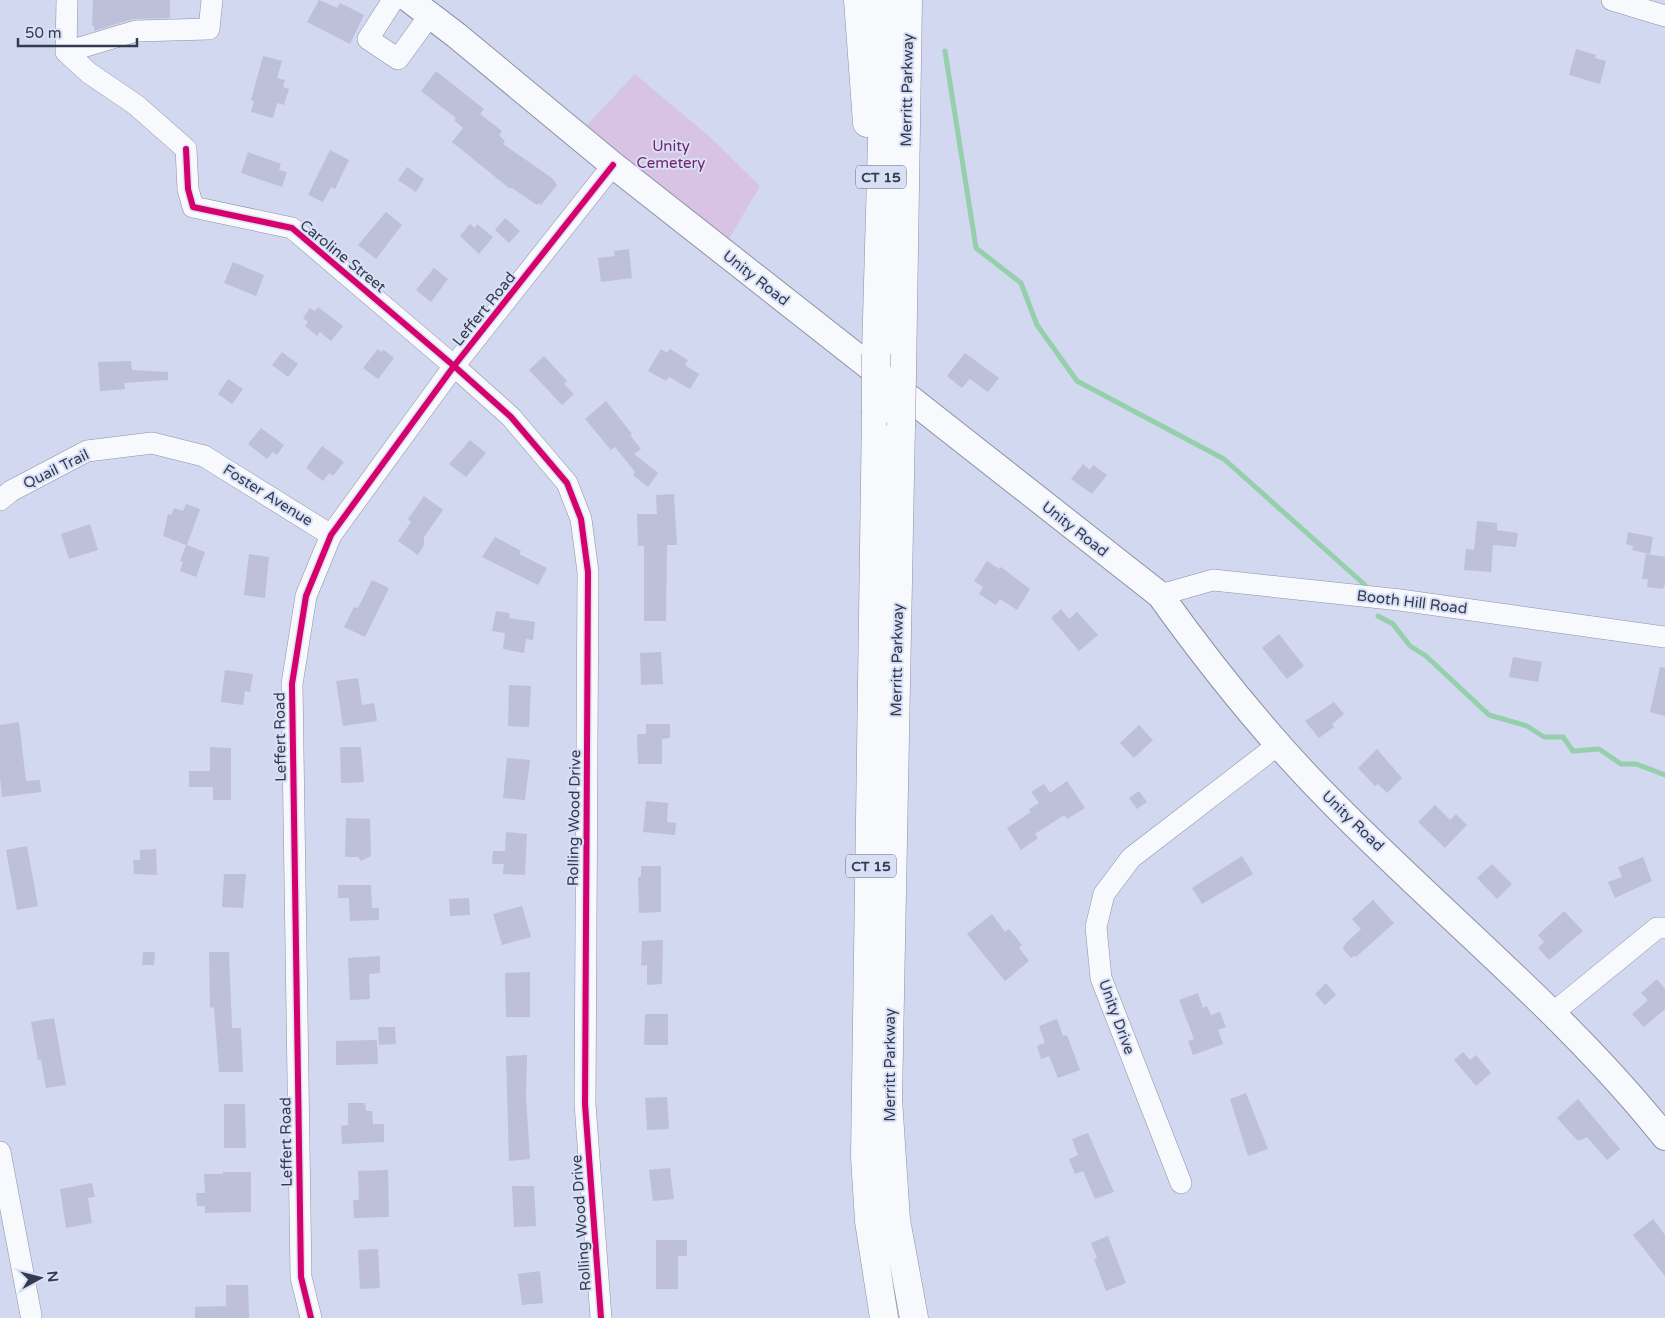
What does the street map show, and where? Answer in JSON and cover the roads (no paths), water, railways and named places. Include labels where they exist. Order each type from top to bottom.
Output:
[{"type":"highway","points":[[858,0],[878,281]]},
{"type":"highway","name":"Merritt Parkway","points":[[884,1318],[869,1221],[865,1158],[876,354],[878,281],[903,2]]},
{"type":"highway","name":"Merritt Parkway","points":[[903,2],[902,375],[888,1100],[896,1220],[914,1318]]},
{"type":"main road","name":"Unity Road","points":[[410,0],[613,165],[1160,596],[1203,655],[1279,744],[1334,804],[1554,1013],[1639,1104],[1665,1137]]},
{"type":"street","points":[[67,0],[66,52],[136,31],[209,29],[212,0]]},
{"type":"street","points":[[394,0],[368,40],[398,59],[430,15]]},
{"type":"street","points":[[1612,0],[1665,16]]},
{"type":"street","name":"Caroline Street","points":[[66,52],[89,73],[136,104],[186,149],[188,188],[193,207],[292,228],[454,366]]},
{"type":"street","name":"Leffert Road","points":[[311,1318],[301,1277],[292,684],[306,596],[331,535],[454,366],[613,165]]},
{"type":"street","name":"Rolling Wood Drive","points":[[454,366],[510,417],[567,483],[581,519],[588,572],[584,1104],[601,1318]]},
{"type":"street","name":"Quail Trail","points":[[0,500],[11,491],[87,451],[152,443],[204,456]]},
{"type":"street","name":"Foster Avenue","points":[[204,456],[331,535]]},
{"type":"street","name":"Booth Hill Road","points":[[1160,596],[1213,580],[1400,600],[1665,637]]},
{"type":"street","name":"Unity Drive","points":[[1181,1183],[1102,978],[1096,927],[1104,894],[1131,858],[1279,744]]},
{"type":"street","points":[[1554,1013],[1657,928],[1665,928]]},
{"type":"street","points":[[0,1152],[31,1315]]},
{"type":"waterway","points":[[945,51],[976,248],[1021,283],[1037,325],[1077,381],[1224,459],[1365,585]]},
{"type":"waterway","points":[[1378,616],[1393,624],[1410,646],[1426,656],[1489,715],[1527,726],[1544,737],[1563,737],[1573,751],[1599,749],[1621,764],[1636,764],[1665,775]]},
{"type":"park label","name":"Unity Cemetery","points":[[671,154]]}]
